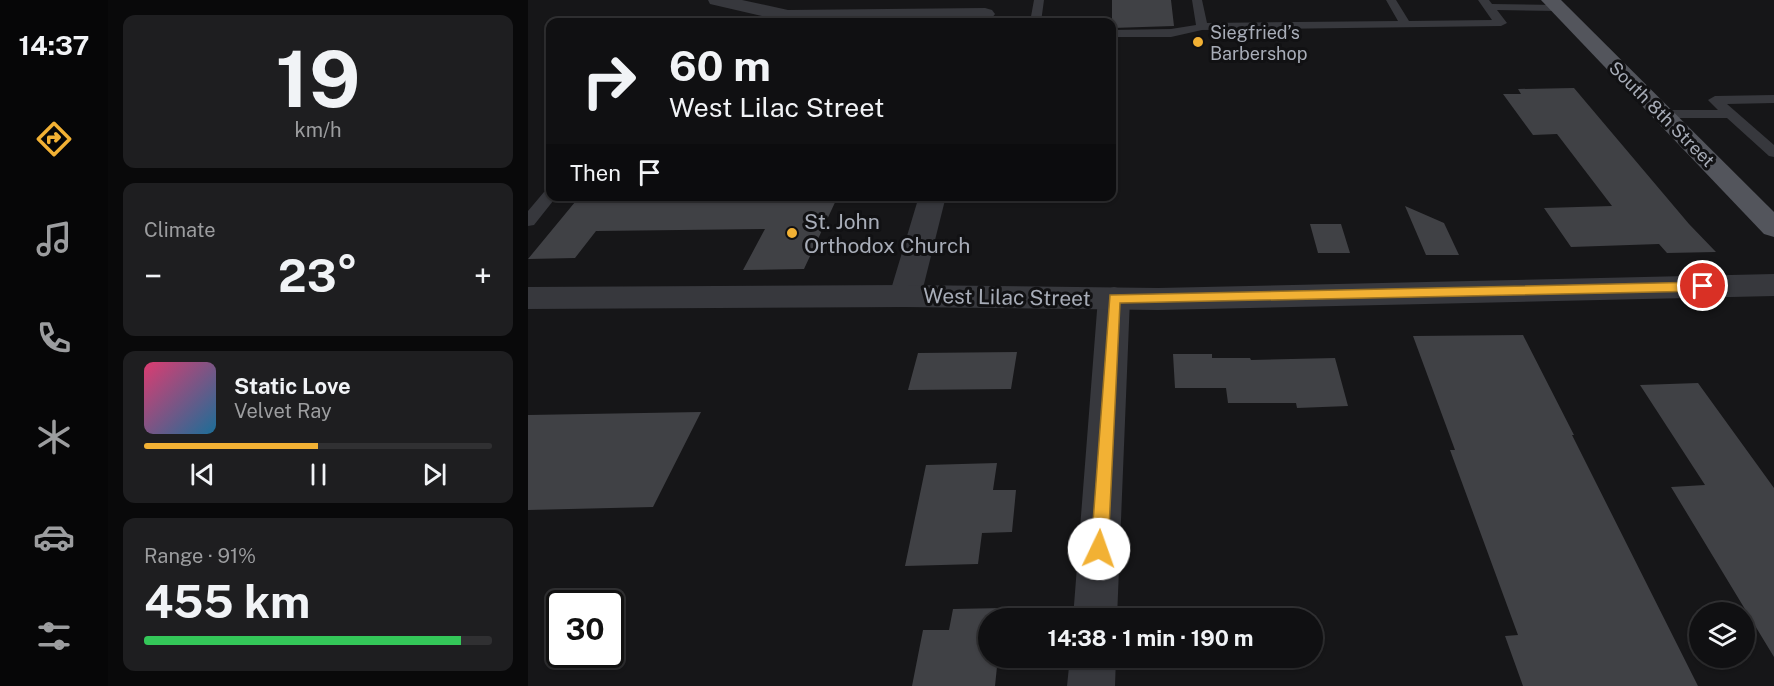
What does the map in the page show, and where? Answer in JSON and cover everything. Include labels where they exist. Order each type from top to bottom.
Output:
[{"type":"main road","name":"South 8th Street","points":[[1554,4],[1774,228]]},
{"type":"street","points":[[717,0],[788,16],[986,12]]},
{"type":"street","points":[[905,296],[932,201]]},
{"type":"street","name":"West Lilac Street","points":[[528,298],[905,296],[1114,298],[1774,285]]},
{"type":"street","points":[[1096,608],[1114,298]]},
{"type":"street","points":[[1091,686],[1092,668]]},
{"type":"lane","points":[[1037,18],[1039,0]]},
{"type":"lane","points":[[1197,0],[1202,27]]},
{"type":"lane","points":[[1391,0],[1406,25]]},
{"type":"lane","points":[[1116,34],[1171,33],[1202,27],[1502,23],[1486,4]]},
{"type":"lane","points":[[1486,4],[1554,4]]},
{"type":"lane","points":[[1774,99],[1715,100],[1774,153]]},
{"type":"lane","points":[[1662,114],[1731,114]]},
{"type":"lane","points":[[528,221],[546,200]]},
{"type":"building","points":[[1112,0],[1171,0],[1174,26],[1116,28],[1116,18],[1112,18]]},
{"type":"building","points":[[1574,88],[1689,224],[1716,252],[1667,253],[1659,244],[1571,247],[1544,208],[1612,206],[1557,134],[1533,135],[1503,94],[1521,94],[1518,89]]},
{"type":"building","points":[[576,201],[836,201],[804,269],[743,270],[765,229],[596,231],[575,258],[528,259]]},
{"type":"building","points":[[1405,206],[1444,223],[1459,255],[1426,255]]},
{"type":"building","points":[[1310,224],[1341,224],[1350,253],[1318,253]]},
{"type":"building","points":[[1523,335],[1698,686],[1523,686],[1505,636],[1518,635],[1450,450],[1455,450],[1413,336]]},
{"type":"building","points":[[1017,352],[1011,389],[908,390],[918,353]]},
{"type":"building","points":[[1173,354],[1212,354],[1212,358],[1250,358],[1251,360],[1335,358],[1348,406],[1297,408],[1296,403],[1228,403],[1226,388],[1175,388]]},
{"type":"building","points":[[1698,383],[1774,488],[1774,657],[1755,626],[1755,602],[1741,602],[1671,487],[1705,485],[1640,385]]},
{"type":"building","points":[[701,412],[653,507],[528,510],[528,415]]},
{"type":"building","points":[[997,463],[993,490],[1016,490],[1012,532],[982,533],[978,564],[905,566],[926,465]]},
{"type":"building","points":[[953,609],[978,609],[978,668],[997,668],[995,686],[912,686],[923,630],[949,630]]},
{"type":"place","name":"Siegfried’s Barbershop","points":[[1198,42]]},
{"type":"place","name":"St. John Orthodox Church","points":[[792,233]]},
{"type":"route","points":[[1099,549],[1114,298],[1158,299],[1703,286]]}]
